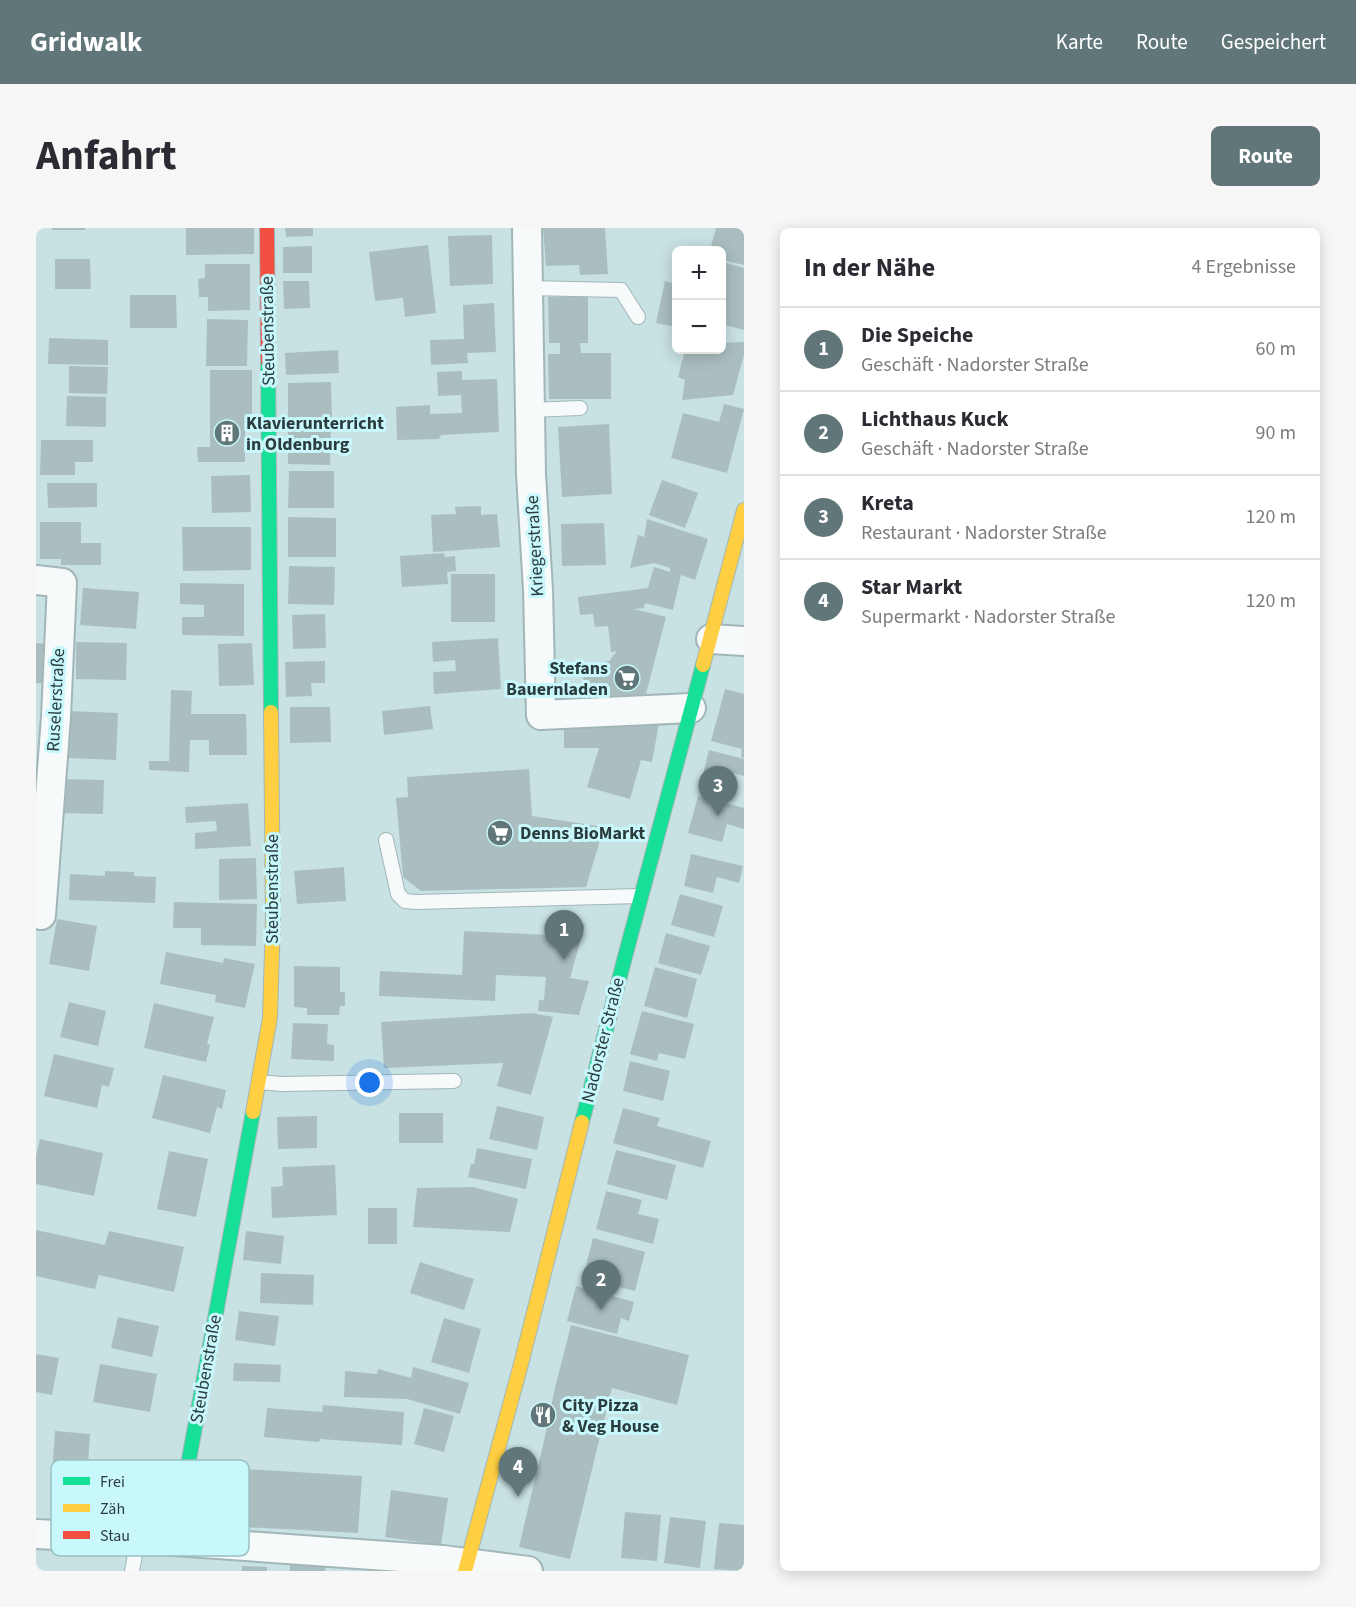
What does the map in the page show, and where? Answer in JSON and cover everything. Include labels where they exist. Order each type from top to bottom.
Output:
[{"type":"street","name":"Steubenstraße","points":[[189,1460],[270,1018],[273,946],[267,228]]},
{"type":"street","name":"Kriegerstraße","points":[[527,228],[531,474],[538,590],[541,715],[691,708]]},
{"type":"street","name":"Nadorster Straße","points":[[466,1567],[744,510]]},
{"type":"street","name":"Ruselerstraße","points":[[36,580],[62,583],[56,717],[41,915]]},
{"type":"street","points":[[711,639],[744,641]]},
{"type":"street","points":[[36,1533],[51,1534]]},
{"type":"street","points":[[249,1548],[528,1571]]},
{"type":"lane","points":[[528,288],[621,290],[638,316]]},
{"type":"lane","points":[[530,410],[580,408]]},
{"type":"lane","points":[[386,840],[398,894],[405,901],[641,896]]},
{"type":"lane","points":[[259,1082],[282,1084],[454,1081]]},
{"type":"lane","points":[[132,1571],[135,1556]]},
{"type":"building","points":[[52,228],[85,228],[85,230],[52,230]]},
{"type":"building","points":[[186,228],[254,228],[254,254],[186,255]]},
{"type":"building","points":[[285,228],[313,228],[313,236],[286,237]]},
{"type":"building","points":[[543,228],[605,228],[608,274],[580,275],[579,265],[546,266]]},
{"type":"building","points":[[716,228],[744,228],[744,265],[726,261],[726,246],[711,246]]},
{"type":"building","points":[[492,235],[493,284],[450,286],[448,236]]},
{"type":"building","points":[[428,245],[436,313],[405,317],[403,298],[375,301],[369,252]]},
{"type":"building","points":[[312,246],[312,273],[283,273],[283,247]]},
{"type":"building","points":[[55,259],[90,259],[91,289],[55,289]]},
{"type":"building","points":[[726,263],[744,268],[744,330],[726,325]]},
{"type":"building","points":[[205,264],[250,264],[250,310],[208,311],[208,297],[199,297],[198,279],[205,278]]},
{"type":"building","points":[[283,281],[309,281],[310,308],[284,309]]},
{"type":"building","points":[[665,281],[672,283],[672,326],[656,323]]},
{"type":"building","points":[[130,295],[176,295],[177,328],[130,328]]},
{"type":"building","points":[[588,296],[588,343],[580,343],[581,353],[611,353],[611,399],[549,399],[548,354],[560,354],[560,343],[549,343],[548,297]]},
{"type":"building","points":[[494,303],[496,352],[467,353],[468,363],[431,365],[430,340],[464,339],[463,305]]},
{"type":"building","points":[[207,319],[248,320],[247,366],[206,366]]},
{"type":"building","points":[[49,338],[108,340],[108,365],[48,364]]},
{"type":"building","points":[[744,342],[744,355],[733,395],[682,400],[685,380],[678,377],[684,354],[726,354],[726,343]]},
{"type":"building","points":[[338,350],[339,373],[286,375],[285,353]]},
{"type":"building","points":[[69,366],[108,367],[107,394],[69,393]]},
{"type":"building","points":[[210,370],[252,370],[252,419],[245,418],[245,462],[198,462],[197,447],[210,447]]},
{"type":"building","points":[[462,371],[462,380],[497,379],[499,432],[441,435],[439,439],[397,440],[396,407],[430,405],[430,414],[462,413],[461,395],[438,396],[437,372]]},
{"type":"building","points":[[331,382],[332,420],[288,420],[288,383]]},
{"type":"building","points":[[67,396],[106,397],[106,427],[66,426]]},
{"type":"building","points":[[724,404],[744,409],[727,473],[671,458],[683,413],[719,422]]},
{"type":"building","points":[[609,424],[612,494],[562,497],[558,427]]},
{"type":"building","points":[[288,430],[331,430],[330,465],[288,464]]},
{"type":"building","points":[[41,440],[93,440],[93,462],[75,462],[75,475],[40,475]]},
{"type":"building","points":[[289,471],[334,471],[334,508],[288,508]]},
{"type":"building","points":[[250,475],[251,512],[212,513],[211,476]]},
{"type":"building","points":[[662,480],[698,493],[685,528],[649,515]]},
{"type":"building","points":[[47,483],[97,483],[97,507],[48,508]]},
{"type":"building","points":[[481,506],[481,515],[497,514],[500,547],[433,552],[431,515],[456,514],[455,507]]},
{"type":"building","points":[[288,517],[336,518],[336,557],[288,557]]},
{"type":"building","points":[[647,519],[708,539],[695,580],[681,575],[673,610],[645,603],[644,608],[634,609],[666,617],[646,694],[588,700],[581,667],[609,661],[617,651],[611,652],[608,626],[595,627],[593,614],[580,615],[578,597],[648,588],[654,567],[670,572],[670,568],[654,563],[630,568],[638,535],[644,537]]},
{"type":"building","points":[[40,522],[81,522],[81,543],[101,543],[101,565],[61,565],[61,559],[40,559]]},
{"type":"building","points":[[604,523],[606,565],[562,566],[561,524]]},
{"type":"building","points":[[182,527],[251,527],[251,570],[183,571]]},
{"type":"building","points":[[444,553],[445,557],[455,556],[456,571],[447,572],[448,584],[402,587],[400,556]]},
{"type":"building","points":[[289,566],[335,567],[334,605],[288,604]]},
{"type":"building","points":[[451,574],[495,574],[495,622],[451,622]]},
{"type":"building","points":[[180,583],[244,584],[244,636],[182,635],[182,617],[204,617],[204,605],[180,604]]},
{"type":"building","points":[[83,588],[139,592],[136,629],[80,625]]},
{"type":"building","points":[[325,614],[326,648],[293,649],[292,615]]},
{"type":"building","points":[[498,638],[501,689],[434,694],[433,672],[456,671],[455,660],[433,662],[432,642]]},
{"type":"building","points":[[76,642],[127,643],[126,680],[76,679]]},
{"type":"building","points":[[36,643],[46,644],[44,683],[36,683]]},
{"type":"building","points":[[252,643],[254,685],[219,686],[218,644]]},
{"type":"building","points":[[325,661],[325,683],[311,683],[312,696],[286,697],[285,662]]},
{"type":"building","points":[[725,689],[744,694],[744,758],[741,757],[742,749],[711,741]]},
{"type":"building","points":[[171,690],[192,691],[191,714],[246,714],[247,755],[209,755],[209,740],[190,740],[189,772],[149,770],[149,761],[169,761]]},
{"type":"building","points":[[430,706],[433,729],[384,735],[382,711]]},
{"type":"building","points":[[290,707],[330,707],[331,742],[290,743]]},
{"type":"building","points":[[69,711],[118,713],[116,760],[67,758]]},
{"type":"building","points":[[659,723],[652,762],[641,760],[630,799],[587,787],[599,748],[564,748],[564,725]]},
{"type":"building","points":[[709,750],[744,759],[744,776],[733,773],[725,803],[744,808],[744,829],[727,824],[722,842],[688,833],[698,796],[704,798],[706,787],[700,786]]},
{"type":"building","name":"Denns BioMarkt","points":[[529,769],[532,816],[604,827],[586,887],[421,891],[403,877],[396,798],[408,797],[407,777]]},
{"type":"building","points":[[61,779],[104,780],[103,814],[61,813]]},
{"type":"building","points":[[248,803],[251,846],[195,849],[195,833],[217,831],[216,821],[186,823],[185,807]]},
{"type":"building","points":[[691,854],[743,866],[739,883],[717,877],[713,893],[684,886]]},
{"type":"building","points":[[256,858],[257,899],[219,900],[219,859]]},
{"type":"building","points":[[344,867],[346,901],[297,904],[294,871]]},
{"type":"building","points":[[105,871],[134,872],[134,876],[156,877],[155,903],[69,900],[70,874],[105,876]]},
{"type":"building","points":[[680,894],[723,906],[714,937],[671,925]]},
{"type":"building","points":[[174,902],[257,904],[256,946],[201,945],[201,928],[173,928]]},
{"type":"building","points":[[57,919],[97,926],[89,971],[49,964]]},
{"type":"building","points":[[548,920],[585,924],[570,978],[589,981],[579,1015],[538,1011],[539,1000],[544,1000],[546,977],[496,975],[495,1001],[379,996],[380,971],[462,975],[464,931],[547,935]]},
{"type":"building","points":[[666,933],[710,946],[701,975],[658,963]]},
{"type":"building","points":[[166,952],[223,963],[224,958],[255,964],[245,1008],[215,1002],[216,995],[160,984]]},
{"type":"building","points":[[294,966],[340,967],[340,992],[345,992],[345,1006],[340,1006],[339,1015],[307,1015],[307,1008],[294,1007]]},
{"type":"building","points":[[655,967],[697,979],[687,1018],[644,1006]]},
{"type":"building","points":[[69,1002],[106,1011],[98,1046],[60,1037]]},
{"type":"building","points":[[154,1003],[214,1017],[207,1044],[210,1045],[206,1062],[144,1048]]},
{"type":"building","points":[[642,1011],[694,1024],[685,1059],[659,1053],[657,1061],[630,1054]]},
{"type":"building","points":[[532,1013],[553,1017],[531,1095],[497,1086],[503,1063],[384,1068],[381,1022]]},
{"type":"building","points":[[293,1023],[328,1024],[327,1044],[334,1045],[334,1061],[291,1059]]},
{"type":"building","points":[[54,1054],[114,1068],[109,1087],[102,1085],[97,1108],[44,1096]]},
{"type":"building","points":[[630,1061],[670,1071],[663,1101],[623,1091]]},
{"type":"building","points":[[163,1075],[226,1090],[222,1109],[217,1107],[210,1133],[152,1118]]},
{"type":"building","points":[[497,1106],[544,1117],[537,1150],[489,1139]]},
{"type":"building","points":[[623,1108],[660,1118],[657,1126],[711,1141],[703,1168],[613,1143]]},
{"type":"building","points":[[399,1113],[443,1113],[443,1143],[399,1143]]},
{"type":"building","points":[[317,1116],[317,1148],[278,1149],[277,1117]]},
{"type":"building","points":[[40,1139],[103,1153],[94,1196],[36,1184],[36,1156]]},
{"type":"building","points":[[477,1148],[532,1159],[526,1189],[468,1177],[471,1164],[474,1164]]},
{"type":"building","points":[[616,1150],[676,1165],[667,1200],[607,1184]]},
{"type":"building","points":[[169,1151],[208,1159],[196,1217],[157,1209]]},
{"type":"building","points":[[335,1165],[337,1215],[272,1218],[271,1187],[283,1186],[282,1167]]},
{"type":"building","points":[[473,1187],[518,1199],[510,1232],[413,1227],[417,1188]]},
{"type":"building","points":[[606,1191],[642,1200],[638,1214],[659,1219],[653,1244],[596,1229]]},
{"type":"building","points":[[368,1208],[397,1208],[397,1244],[368,1244]]},
{"type":"building","points":[[36,1230],[105,1245],[109,1231],[184,1247],[174,1292],[99,1275],[95,1289],[36,1276]]},
{"type":"building","points":[[246,1231],[284,1236],[281,1264],[243,1260]]},
{"type":"building","points":[[593,1238],[645,1252],[635,1291],[583,1278]]},
{"type":"building","points":[[420,1262],[474,1279],[464,1310],[410,1293]]},
{"type":"building","points":[[261,1273],[314,1275],[313,1305],[260,1303]]},
{"type":"building","points":[[576,1286],[634,1302],[629,1321],[621,1318],[617,1334],[567,1321]]},
{"type":"building","points":[[239,1311],[279,1316],[275,1346],[235,1340]]},
{"type":"building","points":[[118,1317],[159,1326],[152,1357],[111,1348]]},
{"type":"building","points":[[444,1318],[481,1329],[469,1373],[431,1362]]},
{"type":"building","points":[[571,1325],[689,1355],[677,1405],[612,1388],[570,1559],[519,1547]]},
{"type":"building","points":[[36,1354],[59,1358],[52,1395],[36,1392]]},
{"type":"building","points":[[234,1363],[281,1365],[280,1382],[233,1381]]},
{"type":"building","points":[[100,1364],[157,1374],[150,1412],[93,1402]]},
{"type":"building","points":[[413,1367],[469,1383],[460,1414],[407,1399],[344,1397],[345,1371],[377,1374],[378,1369],[411,1378]]},
{"type":"building","points":[[323,1405],[404,1412],[402,1445],[320,1439],[319,1442],[264,1437],[267,1408],[322,1412]]},
{"type":"building","points":[[424,1408],[454,1416],[444,1452],[414,1444]]},
{"type":"building","points":[[55,1431],[90,1434],[88,1460],[53,1460]]},
{"type":"building","points":[[249,1469],[362,1476],[358,1533],[249,1527]]},
{"type":"building","points":[[391,1490],[448,1498],[441,1545],[385,1537]]},
{"type":"building","points":[[625,1512],[661,1515],[657,1561],[621,1558]]},
{"type":"building","points":[[670,1517],[706,1521],[700,1568],[664,1563]]},
{"type":"building","points":[[719,1523],[744,1525],[744,1571],[714,1569]]},
{"type":"building","points":[[290,1564],[326,1566],[325,1571],[290,1571]]},
{"type":"building","points":[[242,1566],[267,1567],[267,1571],[242,1571]]},
{"type":"traffic: fast","points":[[268,361],[271,712]]},
{"type":"traffic: fast","points":[[582,1122],[703,665]]},
{"type":"traffic: fast","points":[[189,1460],[253,1112]]},
{"type":"traffic: slow","points":[[703,665],[744,510]]},
{"type":"traffic: slow","points":[[253,1112],[270,1018],[273,918],[271,712]]},
{"type":"traffic: slow","points":[[465,1571],[521,1364],[582,1122]]},
{"type":"traffic: jam","points":[[267,228],[268,361]]},
{"type":"place","name":"Klavierunterricht in Oldenburg","points":[[227,433]]},
{"type":"place","name":"Stefans Bauernladen","points":[[627,678]]},
{"type":"place","name":"Kreta","points":[[718,816]]},
{"type":"place","name":"Denns BioMarkt","points":[[500,833]]},
{"type":"place","name":"Die Speiche","points":[[564,960]]},
{"type":"place","name":"Lichthaus Kuck","points":[[601,1310]]},
{"type":"place","name":"City Pizza & Veg House","points":[[543,1415]]},
{"type":"place","name":"Star Markt","points":[[518,1497]]}]
